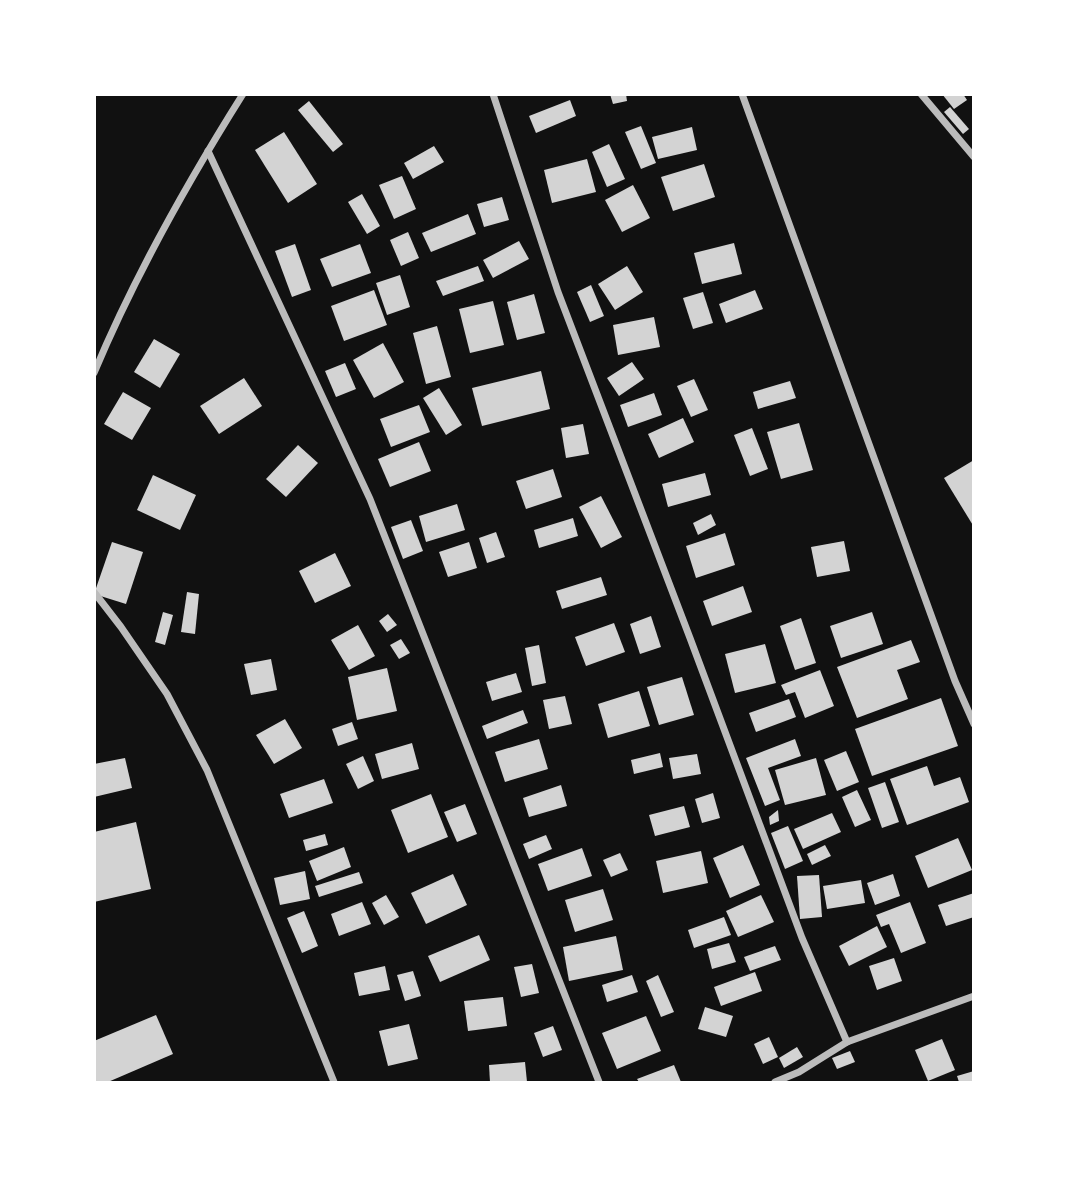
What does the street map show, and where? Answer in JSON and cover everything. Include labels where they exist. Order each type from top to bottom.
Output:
[{"type":"street","points":[[94,373],[152,250],[243,94]]},
{"type":"street","points":[[492,94],[558,292],[691,638],[802,938],[847,1042]]},
{"type":"street","points":[[742,94],[974,724]]},
{"type":"street","points":[[921,94],[974,157]]},
{"type":"street","points":[[208,151],[370,499],[599,1083]]},
{"type":"street","points":[[94,592],[167,694],[206,771],[334,1083]]},
{"type":"street","points":[[775,1083],[799,1072],[847,1042],[974,996]]},
{"type":"building","points":[[610,94],[626,94],[627,101],[613,104]]},
{"type":"building","points":[[942,94],[963,94],[967,100],[954,109]]},
{"type":"building","points":[[570,100],[576,116],[536,133],[529,116]]},
{"type":"building","points":[[309,101],[343,144],[333,152],[298,110]]},
{"type":"building","points":[[950,107],[969,129],[963,134],[944,112]]},
{"type":"building","points":[[641,126],[656,163],[641,169],[625,132]]},
{"type":"building","points":[[692,127],[697,150],[658,159],[652,137]]},
{"type":"building","points":[[284,132],[317,184],[288,203],[255,150]]},
{"type":"building","points":[[609,144],[625,179],[607,187],[592,152]]},
{"type":"building","points":[[434,146],[444,162],[413,179],[404,163]]},
{"type":"building","points":[[587,159],[596,192],[552,203],[544,170]]},
{"type":"building","points":[[704,164],[715,197],[673,211],[661,177]]},
{"type":"building","points":[[402,176],[416,209],[394,219],[379,185]]},
{"type":"building","points":[[633,185],[650,218],[622,232],[605,200]]},
{"type":"building","points":[[362,194],[380,226],[367,234],[348,202]]},
{"type":"building","points":[[502,197],[509,220],[484,227],[477,204]]},
{"type":"building","points":[[468,214],[476,234],[431,252],[422,233]]},
{"type":"building","points":[[408,232],[419,258],[401,266],[390,240]]},
{"type":"building","points":[[519,241],[529,259],[493,278],[483,260]]},
{"type":"building","points":[[734,243],[742,274],[702,284],[694,253]]},
{"type":"building","points":[[295,244],[311,290],[292,297],[275,251]]},
{"type":"building","points":[[360,244],[371,273],[332,287],[320,259]]},
{"type":"building","points":[[478,266],[484,281],[443,296],[436,281]]},
{"type":"building","points":[[627,266],[643,292],[615,310],[598,284]]},
{"type":"building","points":[[400,275],[410,307],[387,315],[376,283]]},
{"type":"building","points":[[591,285],[604,316],[590,322],[577,292]]},
{"type":"building","points":[[374,290],[387,325],[344,341],[331,306]]},
{"type":"building","points":[[755,290],[763,309],[726,323],[719,304]]},
{"type":"building","points":[[703,292],[713,323],[693,329],[683,298]]},
{"type":"building","points":[[534,294],[545,333],[517,340],[507,302]]},
{"type":"building","points":[[493,301],[504,345],[470,353],[459,309]]},
{"type":"building","points":[[654,317],[660,347],[618,355],[613,325]]},
{"type":"building","points":[[437,326],[451,377],[426,384],[413,333]]},
{"type":"building","points":[[154,339],[180,354],[160,388],[134,372]]},
{"type":"building","points":[[383,343],[404,382],[374,398],[353,360]]},
{"type":"building","points":[[632,362],[644,379],[619,396],[607,378]]},
{"type":"building","points":[[345,363],[356,389],[336,397],[325,371]]},
{"type":"building","points":[[541,371],[550,409],[482,426],[472,388]]},
{"type":"building","points":[[244,378],[262,406],[219,434],[200,406]]},
{"type":"building","points":[[694,379],[708,410],[691,417],[677,386]]},
{"type":"building","points":[[790,381],[796,398],[758,409],[753,392]]},
{"type":"building","points":[[439,388],[462,425],[446,435],[423,398]]},
{"type":"building","points":[[123,392],[151,408],[132,440],[104,424]]},
{"type":"building","points":[[654,393],[662,415],[628,427],[620,405]]},
{"type":"building","points":[[419,405],[430,432],[391,447],[380,419]]},
{"type":"building","points":[[683,418],[694,442],[659,458],[648,434]]},
{"type":"building","points":[[799,423],[813,470],[781,479],[767,432]]},
{"type":"building","points":[[583,424],[589,454],[566,458],[561,428]]},
{"type":"building","points":[[752,428],[768,469],[750,476],[734,435]]},
{"type":"building","points":[[419,442],[431,471],[390,487],[378,459]]},
{"type":"building","points":[[298,445],[318,463],[286,497],[266,479]]},
{"type":"building","points":[[974,460],[974,527],[944,478]]},
{"type":"building","points":[[553,469],[562,497],[526,509],[516,481]]},
{"type":"building","points":[[705,473],[711,495],[668,507],[662,484]]},
{"type":"building","points":[[153,475],[196,495],[180,530],[137,510]]},
{"type":"building","points":[[601,496],[622,537],[601,548],[579,507]]},
{"type":"building","points":[[457,504],[465,530],[426,542],[419,516]]},
{"type":"building","points":[[711,514],[716,525],[698,535],[693,523]]},
{"type":"building","points":[[573,518],[578,536],[539,548],[534,530]]},
{"type":"building","points":[[411,520],[423,551],[403,559],[391,527]]},
{"type":"building","points":[[496,532],[505,557],[487,563],[479,538]]},
{"type":"building","points":[[725,533],[735,565],[696,578],[686,546]]},
{"type":"building","points":[[844,541],[850,571],[817,577],[811,547]]},
{"type":"building","points":[[112,542],[143,552],[126,604],[94,594]]},
{"type":"building","points":[[469,542],[477,568],[448,577],[439,552]]},
{"type":"building","points":[[335,553],[351,586],[315,603],[299,571]]},
{"type":"building","points":[[601,577],[607,595],[562,609],[556,591]]},
{"type":"building","points":[[743,586],[752,612],[712,626],[703,601]]},
{"type":"building","points":[[187,592],[199,594],[195,634],[181,632]]},
{"type":"building","points":[[163,612],[173,615],[165,645],[155,642]]},
{"type":"building","points":[[872,612],[883,644],[841,658],[830,626]]},
{"type":"building","points":[[388,614],[397,625],[387,632],[379,621]]},
{"type":"building","points":[[651,616],[661,647],[640,654],[630,624]]},
{"type":"building","points":[[801,618],[816,663],[795,670],[780,626]]},
{"type":"building","points":[[614,623],[625,652],[586,666],[575,637]]},
{"type":"building","points":[[358,625],[375,656],[349,670],[331,640]]},
{"type":"building","points":[[401,639],[410,653],[399,659],[390,645]]},
{"type":"building","points":[[911,640],[920,662],[897,670],[908,699],[857,718],[837,667]]},
{"type":"building","points":[[765,644],[776,683],[735,693],[725,654]]},
{"type":"building","points":[[539,645],[546,683],[532,686],[525,648]]},
{"type":"building","points":[[271,659],[277,690],[251,695],[244,664]]},
{"type":"building","points":[[387,668],[397,711],[357,720],[348,677]]},
{"type":"building","points":[[820,670],[834,706],[805,718],[795,692],[786,695],[781,685]]},
{"type":"building","points":[[516,673],[522,692],[492,701],[486,682]]},
{"type":"building","points":[[682,677],[694,715],[659,725],[647,687]]},
{"type":"building","points":[[639,691],[650,726],[608,738],[598,704]]},
{"type":"building","points":[[565,696],[572,724],[549,729],[543,700]]},
{"type":"building","points":[[941,698],[958,746],[872,776],[855,729]]},
{"type":"building","points":[[789,699],[796,717],[756,732],[749,713]]},
{"type":"building","points":[[523,710],[528,723],[487,739],[482,726]]},
{"type":"building","points":[[285,719],[302,748],[274,764],[256,735]]},
{"type":"building","points":[[352,722],[358,739],[338,746],[332,729]]},
{"type":"building","points":[[539,739],[548,769],[505,782],[495,752]]},
{"type":"building","points":[[795,739],[801,756],[768,768],[780,800],[765,806],[746,758]]},
{"type":"building","points":[[412,743],[419,769],[382,779],[375,754]]},
{"type":"building","points":[[846,751],[859,782],[837,791],[824,760]]},
{"type":"building","points":[[660,753],[663,767],[634,774],[631,760]]},
{"type":"building","points":[[697,754],[701,774],[673,779],[669,758]]},
{"type":"building","points":[[363,756],[374,781],[358,789],[346,764]]},
{"type":"building","points":[[125,758],[132,788],[94,797],[94,764]]},
{"type":"building","points":[[816,758],[826,795],[785,805],[775,770]]},
{"type":"building","points":[[927,766],[934,786],[960,777],[969,802],[907,825],[890,779]]},
{"type":"building","points":[[324,779],[333,803],[289,818],[280,794]]},
{"type":"building","points":[[885,782],[899,822],[882,828],[868,788]]},
{"type":"building","points":[[561,785],[567,806],[529,817],[523,798]]},
{"type":"building","points":[[857,790],[871,820],[855,827],[842,797]]},
{"type":"building","points":[[713,793],[720,818],[702,823],[695,799]]},
{"type":"building","points":[[431,794],[448,837],[408,853],[391,810]]},
{"type":"building","points":[[465,804],[477,834],[457,842],[444,812]]},
{"type":"building","points":[[684,806],[690,827],[655,836],[649,815]]},
{"type":"building","points":[[778,810],[779,821],[770,825],[769,817]]},
{"type":"building","points":[[832,813],[841,832],[803,849],[794,829]]},
{"type":"building","points":[[136,822],[151,889],[94,902],[94,832]]},
{"type":"building","points":[[788,826],[803,861],[785,869],[771,833]]},
{"type":"building","points":[[325,834],[328,845],[306,851],[303,840]]},
{"type":"building","points":[[546,835],[552,849],[529,859],[523,844]]},
{"type":"building","points":[[958,838],[972,870],[928,888],[915,856]]},
{"type":"building","points":[[743,845],[760,885],[730,898],[713,858]]},
{"type":"building","points":[[825,845],[831,856],[812,865],[807,854]]},
{"type":"building","points":[[344,847],[351,867],[317,881],[309,861]]},
{"type":"building","points":[[582,848],[592,876],[548,891],[538,864]]},
{"type":"building","points":[[701,851],[708,883],[663,893],[656,861]]},
{"type":"building","points":[[620,853],[628,870],[611,877],[603,860]]},
{"type":"building","points":[[305,871],[310,899],[280,905],[274,878]]},
{"type":"building","points":[[359,872],[363,883],[319,897],[315,886]]},
{"type":"building","points":[[453,874],[467,905],[426,924],[411,893]]},
{"type":"building","points":[[893,874],[900,896],[875,905],[867,883]]},
{"type":"building","points":[[819,875],[822,917],[800,919],[797,876]]},
{"type":"building","points":[[861,880],[865,903],[827,909],[823,886]]},
{"type":"building","points":[[603,889],[613,920],[575,932],[565,900]]},
{"type":"building","points":[[974,893],[974,917],[946,926],[938,905]]},
{"type":"building","points":[[386,895],[399,917],[384,925],[372,903]]},
{"type":"building","points":[[761,895],[774,922],[738,937],[726,911]]},
{"type":"building","points":[[362,902],[371,924],[339,936],[331,914]]},
{"type":"building","points":[[910,902],[926,943],[901,953],[889,924],[881,927],[876,915]]},
{"type":"building","points":[[304,911],[318,946],[302,953],[287,918]]},
{"type":"building","points":[[724,917],[731,935],[694,948],[688,930]]},
{"type":"building","points":[[877,926],[887,947],[849,966],[839,946]]},
{"type":"building","points":[[479,935],[490,960],[440,982],[428,956]]},
{"type":"building","points":[[616,936],[623,970],[569,981],[563,947]]},
{"type":"building","points":[[729,943],[736,962],[712,969],[707,949]]},
{"type":"building","points":[[775,946],[781,960],[750,971],[744,957]]},
{"type":"building","points":[[894,958],[902,981],[877,990],[869,966]]},
{"type":"building","points":[[532,964],[539,993],[521,997],[514,967]]},
{"type":"building","points":[[385,966],[390,990],[359,996],[354,973]]},
{"type":"building","points":[[413,971],[421,996],[405,1001],[397,975]]},
{"type":"building","points":[[755,972],[762,991],[721,1006],[714,987]]},
{"type":"building","points":[[632,975],[638,992],[607,1002],[602,985]]},
{"type":"building","points":[[658,975],[674,1012],[661,1017],[646,981]]},
{"type":"building","points":[[503,997],[507,1026],[468,1031],[464,1001]]},
{"type":"building","points":[[705,1007],[733,1016],[726,1037],[698,1029]]},
{"type":"building","points":[[156,1015],[173,1054],[108,1082],[94,1082],[94,1041]]},
{"type":"building","points":[[646,1016],[661,1051],[617,1069],[602,1033]]},
{"type":"building","points":[[409,1024],[418,1059],[388,1066],[379,1031]]},
{"type":"building","points":[[553,1026],[562,1050],[543,1057],[534,1033]]},
{"type":"building","points":[[769,1037],[778,1057],[763,1064],[754,1044]]},
{"type":"building","points":[[942,1039],[955,1070],[928,1081],[915,1050]]},
{"type":"building","points":[[797,1047],[803,1057],[784,1068],[779,1058]]},
{"type":"building","points":[[850,1051],[855,1062],[837,1069],[832,1058]]},
{"type":"building","points":[[525,1062],[527,1082],[490,1082],[489,1065]]},
{"type":"building","points":[[674,1065],[681,1082],[639,1082],[637,1079]]},
{"type":"building","points":[[974,1071],[974,1082],[959,1082],[957,1076]]}]
